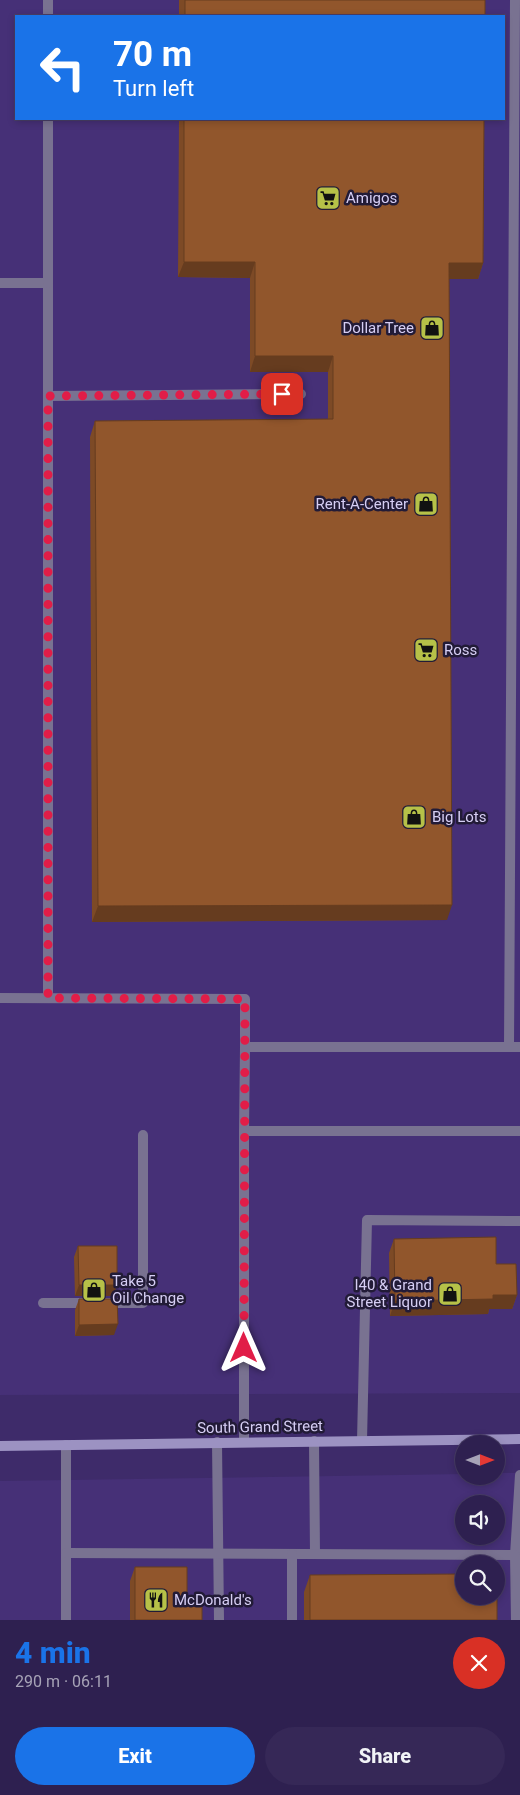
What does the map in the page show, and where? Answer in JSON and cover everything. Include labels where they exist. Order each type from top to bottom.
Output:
[{"type":"main road","name":"South Grand Street","points":[[0,1446],[520,1439]]},
{"type":"lane","points":[[48,0],[48,15]]},
{"type":"lane","points":[[245,1047],[515,1047],[517,118],[515,0]]},
{"type":"lane","points":[[48,120],[48,998]]},
{"type":"lane","points":[[0,284],[48,283]]},
{"type":"lane","points":[[48,396],[301,394]]},
{"type":"lane","points":[[0,998],[245,999],[244,1442]]},
{"type":"lane","points":[[244,1131],[520,1131]]},
{"type":"lane","points":[[43,1302],[143,1302],[143,1135]]},
{"type":"lane","points":[[362,1441],[366,1220],[520,1221]]},
{"type":"lane","points":[[314,1441],[315,1554]]},
{"type":"lane","points":[[217,1442],[219,1620]]},
{"type":"lane","points":[[66,1445],[66,1620]]},
{"type":"lane","points":[[516,1620],[520,1475]]},
{"type":"lane","points":[[66,1553],[518,1555]]},
{"type":"lane","points":[[292,1554],[292,1620]]},
{"type":"shaded area","points":[[0,0],[520,0],[520,1393],[0,1395]]},
{"type":"shaded area","points":[[505,1473],[520,1473],[520,1620],[0,1620],[0,1481],[455,1474],[455,1485],[505,1485]]},
{"type":"building","points":[[185,0],[485,0],[485,15],[185,15]]},
{"type":"building","points":[[184,120],[484,120],[483,263],[449,263],[452,905],[98,906],[95,421],[333,419],[333,356],[255,356],[255,262],[184,262]]},
{"type":"building","name":"I40 & Grand Street Liquor","points":[[496,1237],[496,1264],[516,1264],[517,1295],[493,1295],[493,1299],[395,1301],[394,1239]]},
{"type":"building","points":[[78,1246],[117,1246],[117,1285],[79,1285]]},
{"type":"building","points":[[79,1299],[117,1299],[118,1324],[79,1325]]},
{"type":"building","name":"McDonald's","points":[[135,1567],[187,1567],[187,1604],[202,1604],[202,1620],[135,1620]]},
{"type":"building","points":[[455,1574],[455,1605],[497,1605],[497,1620],[310,1620],[310,1575]]},
{"type":"place","name":"Amigos","points":[[328,198]]},
{"type":"place","name":"Dollar Tree","points":[[432,328]]},
{"type":"place","name":"Rent-A-Center","points":[[426,504]]},
{"type":"place","name":"Ross","points":[[426,650]]},
{"type":"place","name":"Big Lots","points":[[414,817]]},
{"type":"place","name":"Take 5 Oil Change","points":[[94,1290]]},
{"type":"place","name":"I40 & Grand Street Liquor","points":[[450,1294]]},
{"type":"place","name":"McDonald's","points":[[156,1600]]},
{"type":"route","points":[[244,1348],[245,999],[48,998],[48,396],[282,394]]}]
